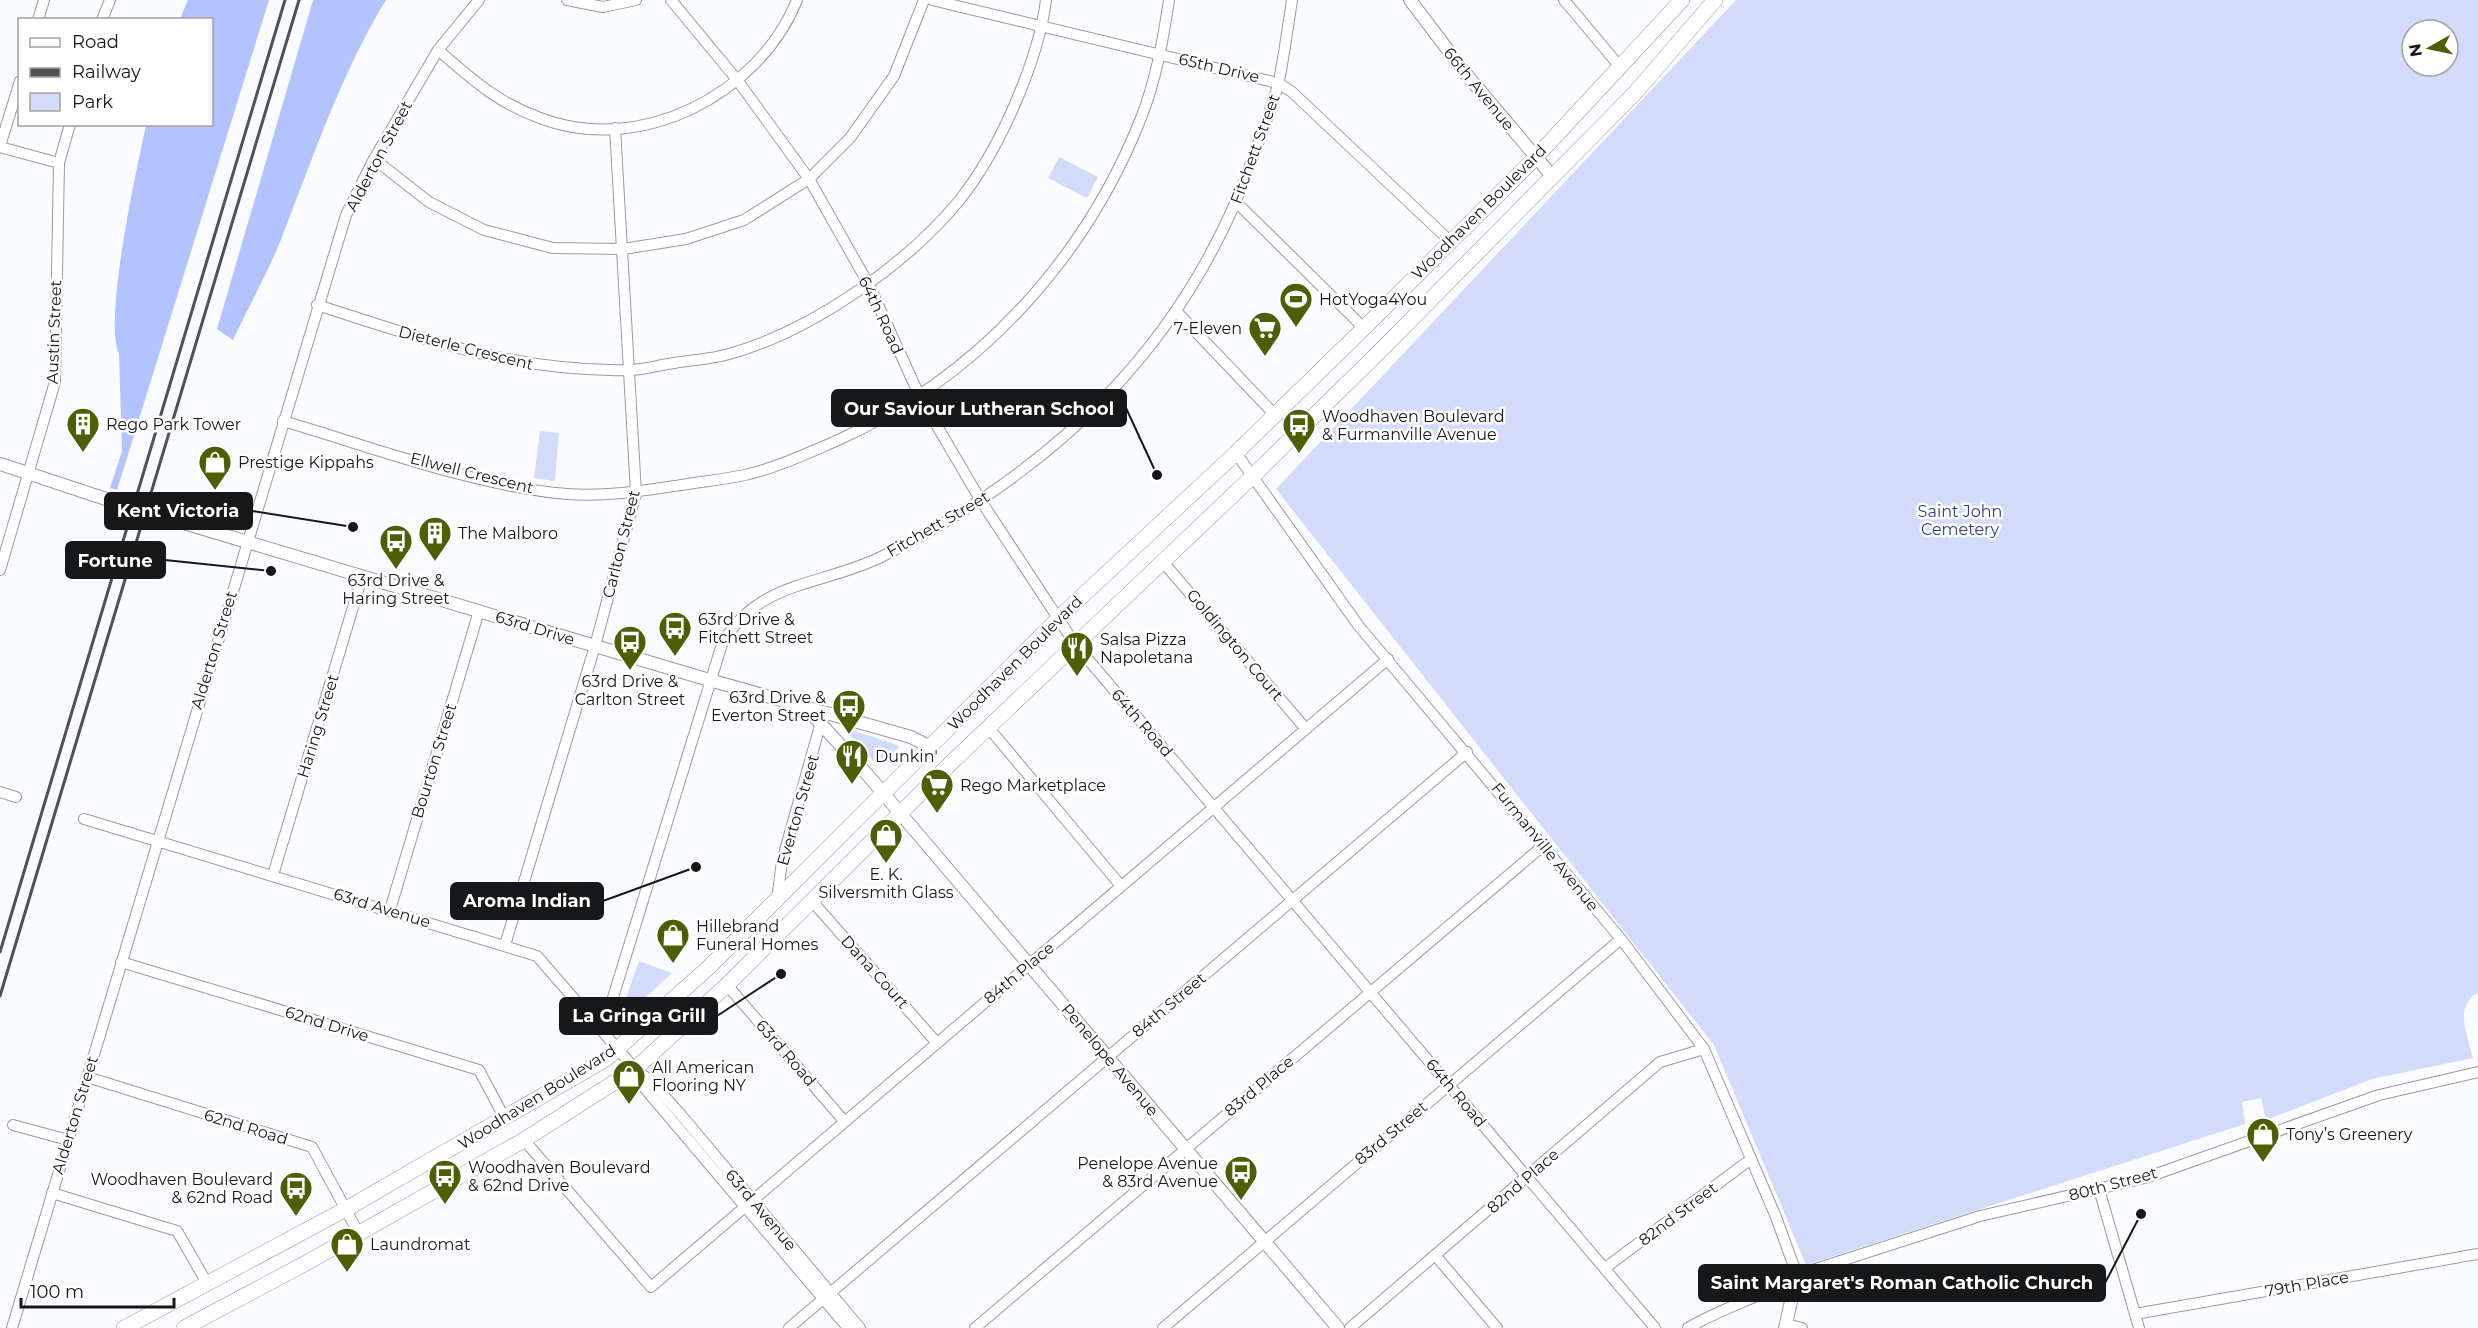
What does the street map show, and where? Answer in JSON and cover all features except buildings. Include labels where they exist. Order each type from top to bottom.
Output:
[{"type":"main road","name":"Woodhaven Boulevard","points":[[124,1328],[346,1209],[606,1059],[708,968],[882,792],[1058,620],[1236,453],[1364,328],[1535,158],[1682,0]]},
{"type":"main road","name":"Woodhaven Boulevard","points":[[184,1328],[359,1234],[524,1140],[635,1069],[727,985],[988,727],[1254,475],[1384,347],[1635,93],[1715,0]]},
{"type":"street","points":[[39,18],[44,0]]},
{"type":"street","points":[[103,18],[110,0]]},
{"type":"street","name":"Alderton Street","points":[[12,1328],[317,305],[346,215],[374,159],[438,50],[479,0]]},
{"type":"street","points":[[567,0],[603,7],[636,0]]},
{"type":"street","name":"64th Road","points":[[671,0],[738,81],[809,179],[869,285],[920,397],[981,501],[1075,644],[1655,1328]]},
{"type":"street","points":[[438,50],[494,97],[541,119],[578,128],[615,128],[656,123],[704,104],[738,81],[777,38],[797,0]]},
{"type":"street","points":[[374,159],[429,202],[484,230],[553,248],[623,249],[686,239],[744,220],[809,179],[850,138],[894,76],[924,0]]},
{"type":"street","name":"65th Drive","points":[[932,0],[1278,83],[1292,92],[1450,241]]},
{"type":"street","name":"Dieterle Crescent","points":[[317,305],[434,343],[531,366],[630,370],[729,354],[800,326],[869,285],[935,226],[959,201],[993,147],[1021,91],[1043,26],[1046,0]]},
{"type":"street","name":"Ellwell Crescent","points":[[283,421],[510,486],[569,494],[636,493],[747,475],[810,452],[864,428],[920,397],[977,354],[1029,300],[1090,221],[1122,161],[1142,115],[1160,55],[1169,0]]},
{"type":"street","name":"Fitchett Street","points":[[603,1030],[722,644],[732,626],[753,608],[783,589],[824,579],[879,557],[981,501],[1071,431],[1118,386],[1176,311],[1203,269],[1237,203],[1278,83],[1292,0]]},
{"type":"street","name":"66th Avenue","points":[[1410,0],[1466,74],[1552,176]]},
{"type":"street","points":[[1564,0],[1621,68]]},
{"type":"street","points":[[18,88],[0,147],[59,164]]},
{"type":"street","name":"Austin Street","points":[[0,570],[54,382],[59,164],[69,126]]},
{"type":"street","name":"Carlton Street","points":[[506,945],[595,646],[636,493],[615,128]]},
{"type":"street","points":[[1237,203],[1364,328]]},
{"type":"street","points":[[1176,311],[1275,415]]},
{"type":"street","name":"Furmanville Avenue","points":[[1236,453],[1254,475],[1359,625],[1621,939],[1704,1049],[1797,1275]]},
{"type":"street","points":[[0,464],[115,502]]},
{"type":"street","name":"63rd Drive","points":[[157,515],[807,709],[882,792]]},
{"type":"street","name":"Goldington Court","points":[[1162,562],[1306,729]]},
{"type":"street","name":"Haring Street","points":[[273,875],[362,577]]},
{"type":"street","name":"Bourton Street","points":[[390,910],[479,611]]},
{"type":"street","name":"84th Place","points":[[524,1140],[651,1287],[1388,659]]},
{"type":"street","points":[[807,709],[911,737],[930,747]]},
{"type":"street","name":"Everton Street","points":[[777,900],[782,861],[821,722]]},
{"type":"street","points":[[988,727],[1121,886]]},
{"type":"street","name":"84th Street","points":[[789,1328],[1467,752]]},
{"type":"street","points":[[0,792],[16,797]]},
{"type":"street","name":"Penelope Avenue","points":[[882,792],[1338,1328]]},
{"type":"street","name":"63rd Avenue","points":[[84,819],[506,945],[537,957],[618,1048],[635,1069],[642,1085],[748,1203],[826,1296],[848,1328]]},
{"type":"street","name":"83rd Place","points":[[975,1328],[1544,845]]},
{"type":"street","name":"Dana Court","points":[[812,901],[937,1043]]},
{"type":"street","name":"83rd Street","points":[[1162,1328],[1621,939]]},
{"type":"street","name":"62nd Drive","points":[[121,962],[479,1070],[505,1119]]},
{"type":"street","name":"63rd Road","points":[[727,985],[844,1121]]},
{"type":"street","name":"82nd Place","points":[[1350,1328],[1660,1062],[1704,1049]]},
{"type":"street","name":"80th Street","points":[[1688,1328],[1713,1313],[1778,1287],[1797,1275],[1980,1216],[2145,1178],[2379,1095],[2478,1072]]},
{"type":"street","name":"62nd Road","points":[[87,1077],[312,1147],[359,1234]]},
{"type":"street","points":[[13,1125],[68,1140]]},
{"type":"street","name":"82nd Street","points":[[1605,1268],[1751,1159]]},
{"type":"street","points":[[2099,1189],[2139,1328]]},
{"type":"street","points":[[52,1193],[177,1231],[207,1283]]},
{"type":"street","name":"79th Place","points":[[2135,1314],[2478,1254]]},
{"type":"street","points":[[1435,1255],[1497,1328]]},
{"type":"street","points":[[1797,1275],[1786,1326],[1802,1328]]},
{"type":"street","name":"63rd Avenue","points":[[826,1296],[860,1328]]},
{"type":"green space","name":"Saint John Cemetery","points":[[1736,0],[2478,0],[2478,993],[2470,998],[2464,1013],[2473,1058],[2372,1079],[2266,1120],[2261,1098],[2242,1102],[2245,1124],[1806,1265],[1714,1045],[1276,489]]},
{"type":"green space","points":[[1059,157],[1098,177],[1087,198],[1048,178]]},
{"type":"green space","points":[[540,431],[559,433],[555,481],[534,478]]},
{"type":"green space","points":[[843,727],[897,745],[899,748],[877,765]]},
{"type":"green space","points":[[639,961],[672,973],[631,1011],[624,1004]]},
{"type":"shaded area","points":[[188,0],[269,0],[117,490],[110,488],[122,451],[119,354],[115,336],[115,310],[123,242],[146,126],[213,126],[213,18],[180,18]]},
{"type":"shaded area","points":[[313,0],[386,0],[355,56],[316,147],[277,250],[233,340],[217,329]]},
{"type":"tunnel","points":[[115,502],[157,515]]},
{"type":"railway","points":[[0,952],[285,0]]},
{"type":"railway","points":[[0,996],[299,0]]},
{"type":"place","name":"HotYoga4You","points":[[1296,328]]},
{"type":"place","name":"7-Eleven","points":[[1265,357]]},
{"type":"place","name":"Rego Park Tower","points":[[83,453]]},
{"type":"place","name":"Woodhaven Boulevard & Furmanville Avenue","points":[[1299,454]]},
{"type":"place","name":"Our Saviour Lutheran School","points":[[1157,475]]},
{"type":"place","name":"Prestige Kippahs","points":[[215,491]]},
{"type":"place","name":"Kent Victoria","points":[[353,527]]},
{"type":"place","name":"The Malboro","points":[[435,562]]},
{"type":"place","name":"63rd Drive & Haring Street","points":[[396,570]]},
{"type":"place","name":"Fortune","points":[[271,571]]},
{"type":"place","name":"63rd Drive & Fitchett Street","points":[[675,657]]},
{"type":"place","name":"63rd Drive & Carlton Street","points":[[630,671]]},
{"type":"place","name":"Salsa Pizza Napoletana","points":[[1077,677]]},
{"type":"place","name":"63rd Drive & Everton Street","points":[[849,735]]},
{"type":"place","name":"Dunkin'","points":[[852,785]]},
{"type":"place","name":"Rego Marketplace","points":[[937,814]]},
{"type":"place","name":"E. K. Silversmith Glass","points":[[886,864]]},
{"type":"place","name":"Aroma Indian","points":[[696,867]]},
{"type":"place","name":"Hillebrand Funeral Homes","points":[[673,964]]},
{"type":"place","name":"La Gringa Grill","points":[[781,974]]},
{"type":"place","name":"All American Flooring NY","points":[[629,1105]]},
{"type":"place","name":"Tony’s Greenery","points":[[2263,1163]]},
{"type":"place","name":"Penelope Avenue & 83rd Avenue","points":[[1241,1201]]},
{"type":"place","name":"Woodhaven Boulevard & 62nd Drive","points":[[445,1205]]},
{"type":"place","name":"Saint Margaret's Roman Catholic Church","points":[[2141,1214]]},
{"type":"place","name":"Woodhaven Boulevard & 62nd Road","points":[[296,1217]]},
{"type":"place","name":"Laundromat","points":[[347,1273]]}]
